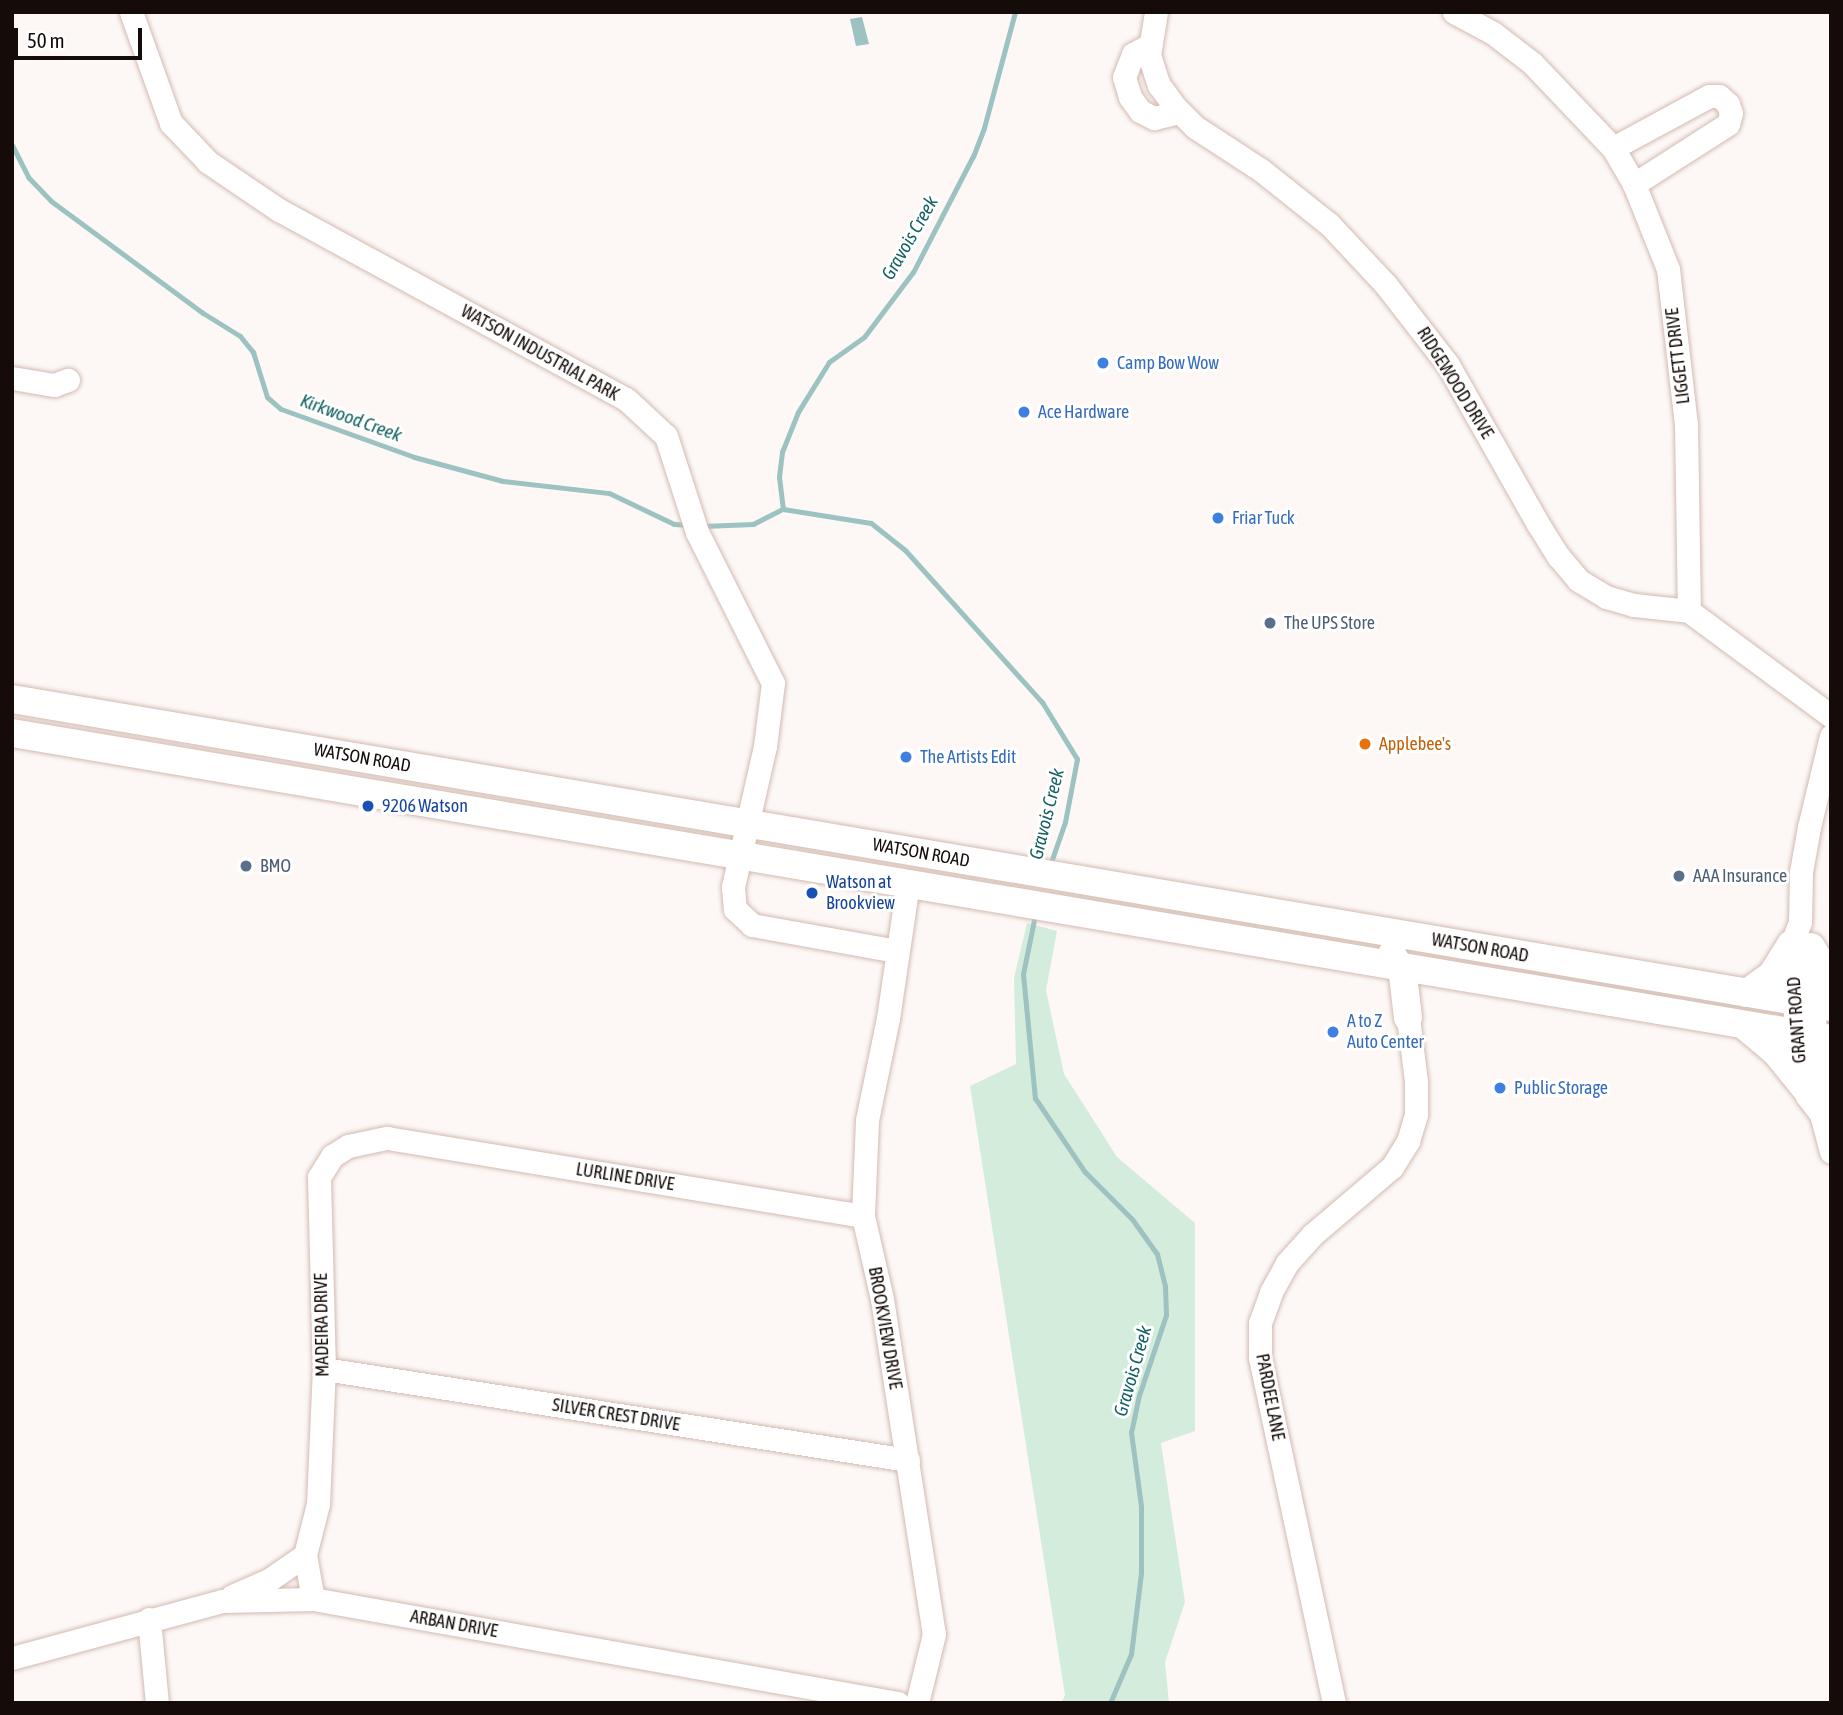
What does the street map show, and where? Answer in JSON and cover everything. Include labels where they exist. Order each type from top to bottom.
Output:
[{"type":"main road","name":"WATSON ROAD","points":[[12,699],[1062,876],[1383,950],[1436,972],[1814,1036]]},
{"type":"main road","name":"WATSON ROAD","points":[[12,733],[1056,909],[1747,993],[1813,1004]]},
{"type":"main road","points":[[1747,993],[1772,975],[1801,938],[1831,980]]},
{"type":"main road","points":[[1383,950],[1408,1018]]},
{"type":"main road","points":[[1408,1018],[1436,972]]},
{"type":"main road","points":[[1743,1024],[1820,1093]]},
{"type":"street","name":"WATSON INDUSTRIAL PARK","points":[[131,12],[171,123],[208,162],[279,210],[626,399],[666,436],[694,523],[774,683],[765,746],[740,855]]},
{"type":"street","name":"RIDGEWOOD DRIVE","points":[[1156,12],[1150,44],[1159,85],[1178,112],[1195,127],[1261,170],[1329,224],[1386,285],[1448,365],[1538,524],[1578,580],[1606,597],[1634,605],[1689,611]]},
{"type":"street","name":"LIGGETT DRIVE","points":[[1454,12],[1493,33],[1532,63],[1612,148],[1634,184],[1668,268],[1686,424],[1689,611]]},
{"type":"street","points":[[1612,148],[1709,96],[1719,96],[1728,104],[1731,113],[1728,124],[1634,184]]},
{"type":"street","points":[[12,378],[54,385],[68,380]]},
{"type":"street","points":[[1689,611],[1831,716]]},
{"type":"street","name":"GRANT ROAD","points":[[1831,736],[1801,872],[1801,938],[1813,1004],[1820,1093],[1831,1153]]},
{"type":"street","points":[[740,855],[733,903],[738,915],[752,925],[896,951]]},
{"type":"street","name":"BROOKVIEW DRIVE","points":[[908,883],[888,1018],[867,1120],[863,1216],[882,1299],[934,1633],[917,1703]]},
{"type":"street","name":"PARDEE LANE","points":[[1334,1703],[1260,1357],[1260,1323],[1270,1292],[1287,1263],[1312,1235],[1392,1167],[1408,1141],[1416,1114],[1416,1082],[1408,1018]]},
{"type":"street","name":"LURLINE DRIVE","points":[[387,1138],[863,1216]]},
{"type":"street","name":"MADEIRA DRIVE","points":[[313,1599],[305,1555],[318,1504],[324,1369],[319,1177],[332,1156],[348,1146],[387,1138]]},
{"type":"street","name":"SILVER CREST DRIVE","points":[[324,1369],[908,1460]]},
{"type":"street","points":[[222,1601],[269,1580],[305,1555]]},
{"type":"street","name":"ARBAN DRIVE","points":[[12,1658],[222,1601],[313,1599],[898,1703]]},
{"type":"street","points":[[149,1619],[157,1703]]},
{"type":"green space","points":[[1027,923],[1057,931],[1046,990],[1064,1074],[1117,1157],[1195,1223],[1195,1431],[1161,1443],[1185,1602],[1165,1662],[1169,1703],[1061,1703],[1065,1695],[970,1086],[1016,1064],[1014,978]]},
{"type":"water","points":[[862,17],[869,44],[856,46],[850,19]]},
{"type":"waterway","name":"Gravois Creek","points":[[1015,12],[984,128],[973,156],[913,272],[864,337],[829,362],[798,412],[782,452],[779,477],[783,509],[871,523],[905,550],[1042,702],[1077,759],[1065,822],[1050,865]]},
{"type":"waterway","name":"Kirkwood Creek","points":[[12,145],[28,177],[51,201],[203,313],[240,336],[253,352],[267,397],[281,409],[414,457],[503,481],[609,493],[674,524],[690,525]]},
{"type":"waterway","name":"Kirkwood Creek","points":[[703,526],[753,524],[783,509]]},
{"type":"waterway","name":"Gravois Creek","points":[[1035,915],[1023,974],[1035,1098],[1085,1172],[1132,1219],[1157,1254],[1165,1286],[1166,1315],[1139,1395],[1131,1432],[1141,1506],[1141,1573],[1131,1654],[1110,1703]]},
{"type":"place","name":"Camp Bow Wow","points":[[1103,363]]},
{"type":"place","name":"Ace Hardware","points":[[1024,412]]},
{"type":"place","name":"Friar Tuck","points":[[1218,518]]},
{"type":"place","name":"The UPS Store","points":[[1270,623]]},
{"type":"place","name":"Applebee's","points":[[1365,744]]},
{"type":"place","name":"The Artists Edit","points":[[906,757]]},
{"type":"place","name":"9206 Watson","points":[[368,806]]},
{"type":"place","name":"BMO","points":[[246,866]]},
{"type":"place","name":"AAA Insurance","points":[[1679,876]]},
{"type":"place","name":"Watson at Brookview","points":[[812,893]]},
{"type":"place","name":"A to Z Auto Center","points":[[1333,1032]]},
{"type":"place","name":"Public Storage","points":[[1500,1088]]}]
